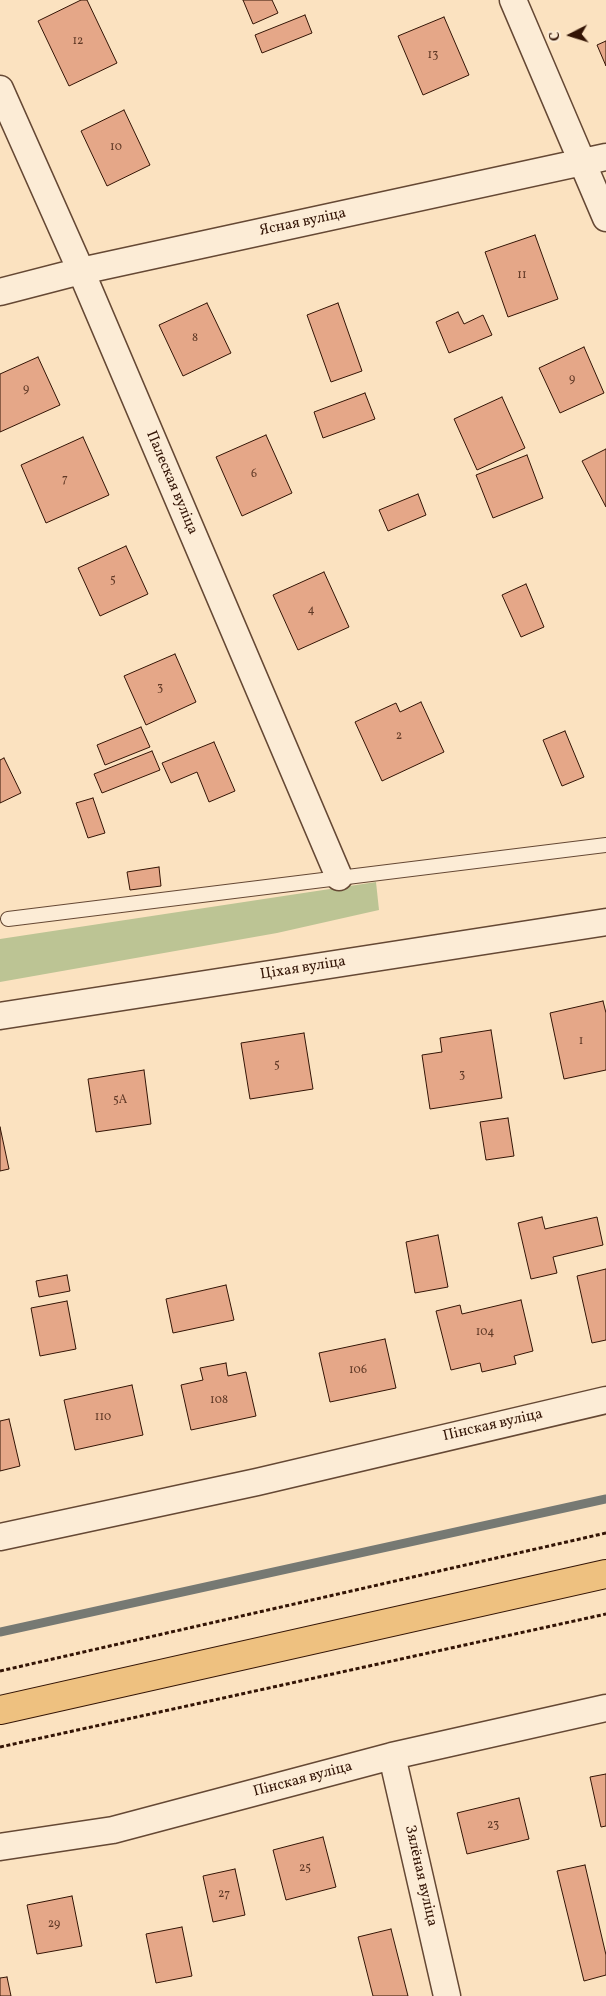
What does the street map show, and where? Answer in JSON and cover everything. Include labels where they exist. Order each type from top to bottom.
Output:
[{"type":"main road","points":[[0,1710],[606,1574]]},
{"type":"street","points":[[513,0],[594,160],[606,218]]},
{"type":"street","name":"Палеская вуліца","points":[[0,89],[81,271],[339,877]]},
{"type":"street","name":"Ясная вуліца","points":[[0,292],[81,271],[594,160]]},
{"type":"street","name":"Ціхая вуліца","points":[[0,1016],[606,922]]},
{"type":"street","name":"Пінская вуліца","points":[[0,1537],[258,1482],[606,1400]]},
{"type":"street","name":"Пінская вуліца","points":[[0,1847],[113,1830],[392,1756],[606,1708]]},
{"type":"street","name":"Зялёная вуліца","points":[[392,1756],[447,1996]]},
{"type":"lane","points":[[8,919],[606,845]]},
{"type":"path","points":[[0,1671],[606,1533]]},
{"type":"path","points":[[0,1747],[606,1614]]},
{"type":"green space","points":[[376,882],[379,910],[277,933],[0,982],[0,939]]},
{"type":"building","points":[[81,0],[87,0],[117,63],[69,86],[38,21]]},
{"type":"building","points":[[243,0],[272,0],[278,13],[253,24]]},
{"type":"building","points":[[305,15],[312,33],[262,53],[255,35]]},
{"type":"building","points":[[444,17],[469,75],[423,95],[398,36]]},
{"type":"building","points":[[606,41],[606,66],[597,45]]},
{"type":"building","points":[[124,110],[150,165],[107,186],[81,131]]},
{"type":"building","points":[[535,235],[558,299],[508,317],[485,252]]},
{"type":"building","points":[[207,303],[231,353],[183,376],[159,325]]},
{"type":"building","points":[[338,303],[362,371],[331,382],[307,315]]},
{"type":"building","points":[[458,312],[464,324],[483,315],[492,335],[449,353],[436,322]]},
{"type":"building","points":[[584,347],[604,393],[560,413],[539,368]]},
{"type":"building","points":[[38,357],[60,405],[0,432],[0,374]]},
{"type":"building","points":[[365,393],[375,419],[323,438],[314,412]]},
{"type":"building","points":[[502,397],[525,448],[477,470],[454,419]]},
{"type":"building","points":[[266,435],[292,493],[242,516],[216,457]]},
{"type":"building","points":[[83,437],[109,495],[46,523],[21,465]]},
{"type":"building","points":[[606,449],[606,507],[582,461]]},
{"type":"building","points":[[527,455],[543,498],[493,518],[476,475]]},
{"type":"building","points":[[418,494],[426,515],[388,531],[379,510]]},
{"type":"building","points":[[126,546],[148,594],[100,616],[78,568]]},
{"type":"building","points":[[324,572],[349,627],[298,650],[273,595]]},
{"type":"building","points":[[526,584],[544,627],[521,637],[502,595]]},
{"type":"building","points":[[175,654],[196,702],[146,725],[124,676]]},
{"type":"building","points":[[421,702],[444,752],[382,781],[355,722],[396,703],[400,712]]},
{"type":"building","points":[[141,727],[150,747],[105,765],[97,745]]},
{"type":"building","points":[[565,731],[584,777],[562,786],[543,740]]},
{"type":"building","points":[[214,742],[235,791],[209,802],[197,772],[171,783],[162,763]]},
{"type":"building","points":[[152,751],[160,770],[102,793],[94,774]]},
{"type":"building","points":[[4,758],[21,793],[0,803],[0,760]]},
{"type":"building","points":[[93,798],[105,833],[88,838],[76,803]]},
{"type":"building","points":[[159,867],[161,886],[130,890],[127,872]]},
{"type":"building","points":[[603,1001],[606,1013],[606,1070],[564,1079],[550,1013]]},
{"type":"building","points":[[491,1030],[502,1098],[430,1109],[422,1055],[442,1052],[440,1038]]},
{"type":"building","points":[[304,1033],[313,1089],[250,1099],[241,1043]]},
{"type":"building","points":[[144,1070],[151,1124],[96,1132],[88,1079]]},
{"type":"building","points":[[508,1118],[514,1156],[486,1160],[480,1122]]},
{"type":"building","points":[[0,1127],[9,1169],[0,1171]]},
{"type":"building","points":[[542,1217],[545,1229],[597,1217],[603,1245],[553,1257],[557,1273],[531,1279],[518,1223]]},
{"type":"building","points":[[438,1235],[448,1287],[415,1293],[406,1242]]},
{"type":"building","points":[[606,1269],[606,1340],[592,1343],[577,1276]]},
{"type":"building","points":[[67,1275],[70,1291],[39,1297],[36,1281]]},
{"type":"building","points":[[226,1285],[234,1320],[173,1333],[166,1299]]},
{"type":"building","points":[[521,1300],[533,1351],[514,1356],[516,1364],[482,1372],[480,1363],[451,1370],[436,1311],[460,1305],[462,1314]]},
{"type":"building","points":[[67,1301],[76,1349],[40,1356],[31,1308]]},
{"type":"building","points":[[385,1339],[396,1388],[330,1402],[319,1353]]},
{"type":"building","points":[[226,1363],[228,1376],[246,1372],[256,1416],[191,1430],[181,1385],[203,1380],[200,1368]]},
{"type":"building","points":[[132,1385],[143,1435],[75,1450],[64,1400]]},
{"type":"building","points":[[9,1419],[20,1466],[0,1471],[0,1421]]},
{"type":"building","points":[[606,1774],[606,1826],[601,1827],[590,1777]]},
{"type":"building","points":[[519,1798],[529,1839],[467,1854],[457,1813]]},
{"type":"building","points":[[323,1837],[336,1887],[286,1900],[273,1850]]},
{"type":"building","points":[[585,1865],[606,1955],[606,1975],[584,1981],[557,1871]]},
{"type":"building","points":[[235,1869],[245,1915],[213,1922],[203,1876]]},
{"type":"building","points":[[72,1896],[82,1946],[37,1954],[27,1905]]},
{"type":"building","points":[[182,1927],[192,1976],[156,1983],[146,1934]]},
{"type":"building","points":[[391,1929],[408,1996],[373,1996],[358,1937]]},
{"type":"building","points":[[7,1977],[11,1996],[0,1996],[0,1978]]},
{"type":"waterway","points":[[0,1632],[606,1499]]}]
